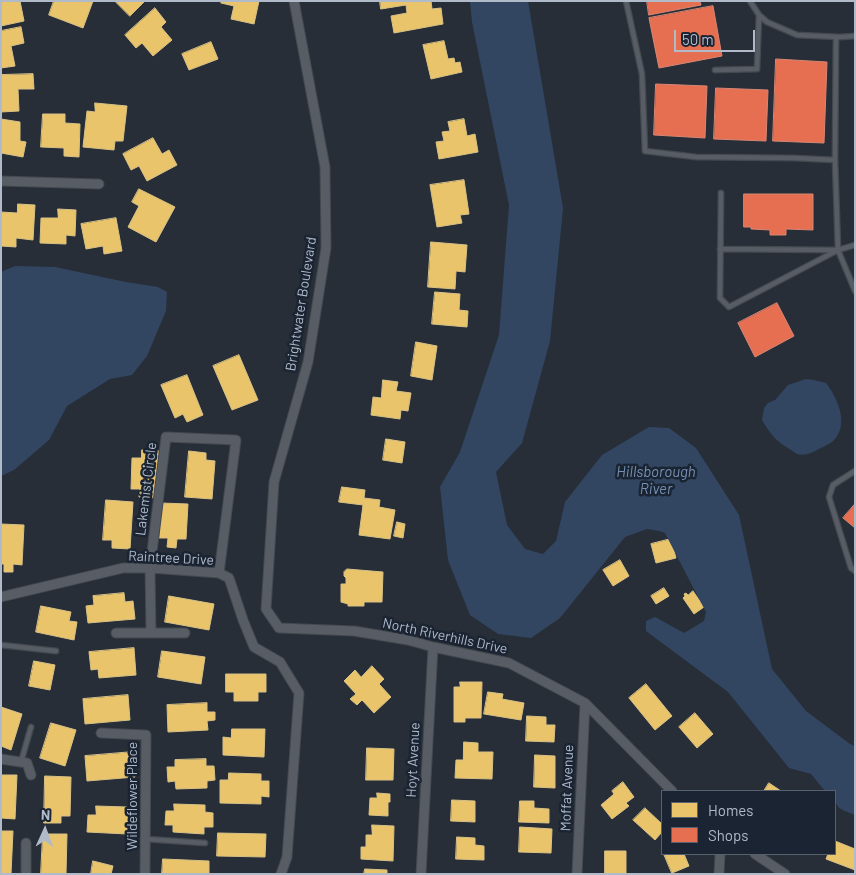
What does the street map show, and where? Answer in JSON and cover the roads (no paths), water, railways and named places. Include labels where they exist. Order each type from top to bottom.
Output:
[{"type":"street","name":"Brightwater Boulevard","points":[[266,610],[274,482],[308,362],[326,248],[324,167],[294,1]]},
{"type":"street","points":[[1,181],[99,184]]},
{"type":"street","name":"Lakemist Circle","points":[[150,568],[166,437],[236,440],[219,574]]},
{"type":"street","name":"Raintree Drive","points":[[1,597],[123,568],[150,568],[219,574],[229,578],[254,647],[280,662],[298,694],[287,856],[281,874]]},
{"type":"street","points":[[150,568],[151,633]]},
{"type":"street","name":"North Riverhills Drive","points":[[266,610],[279,628],[354,631],[408,640],[509,663],[585,704],[671,790]]},
{"type":"street","points":[[116,633],[186,632]]},
{"type":"street","name":"Hoyt Avenue","points":[[421,874],[433,647]]},
{"type":"street","name":"Moffat Avenue","points":[[577,874],[585,704]]},
{"type":"street","name":"Wildeflower Place","points":[[101,733],[146,735],[145,874]]},
{"type":"street","points":[[1,759],[27,763],[31,775]]},
{"type":"street","points":[[26,843],[26,874]]},
{"type":"street","points":[[719,874],[720,855]]},
{"type":"street","points":[[756,855],[785,874]]},
{"type":"lane","points":[[626,1],[642,74],[645,151],[696,157],[835,160]]},
{"type":"lane","points":[[750,1],[766,22],[796,35],[855,36]]},
{"type":"lane","points":[[715,70],[757,69],[759,15]]},
{"type":"lane","points":[[836,37],[835,160],[838,250],[855,291]]},
{"type":"lane","points":[[721,193],[720,298],[729,307],[838,250],[855,245]]},
{"type":"lane","points":[[720,249],[838,250]]},
{"type":"lane","points":[[855,471],[833,485],[829,497],[851,568],[855,571]]},
{"type":"lane","points":[[1,645],[56,651]]},
{"type":"lane","points":[[21,762],[31,727]]},
{"type":"lane","points":[[145,839],[205,842]]},
{"type":"water","name":"Hillsborough River","points":[[470,1],[528,1],[563,208],[550,341],[522,443],[496,472],[507,525],[525,549],[543,554],[556,541],[565,502],[602,455],[649,427],[669,428],[696,448],[739,515],[772,669],[806,711],[855,746],[855,815],[839,808],[836,802],[836,790],[824,790],[811,774],[789,768],[728,692],[646,631],[646,621],[655,617],[684,633],[704,621],[708,602],[688,536],[647,529],[625,537],[560,618],[531,638],[498,634],[470,615],[448,560],[440,487],[460,452],[499,335],[509,205],[472,22]]},
{"type":"water","points":[[15,266],[55,267],[158,287],[167,292],[166,311],[147,356],[132,375],[110,379],[67,406],[49,440],[14,470],[1,476],[1,272]]},
{"type":"water","points":[[806,379],[826,383],[834,395],[840,410],[841,425],[839,433],[832,442],[811,453],[800,455],[778,441],[762,420],[764,408],[768,403],[775,400],[788,385]]},
{"type":"waterway","name":"Hillsborough River","points":[[656,519],[672,525],[714,606]]}]
